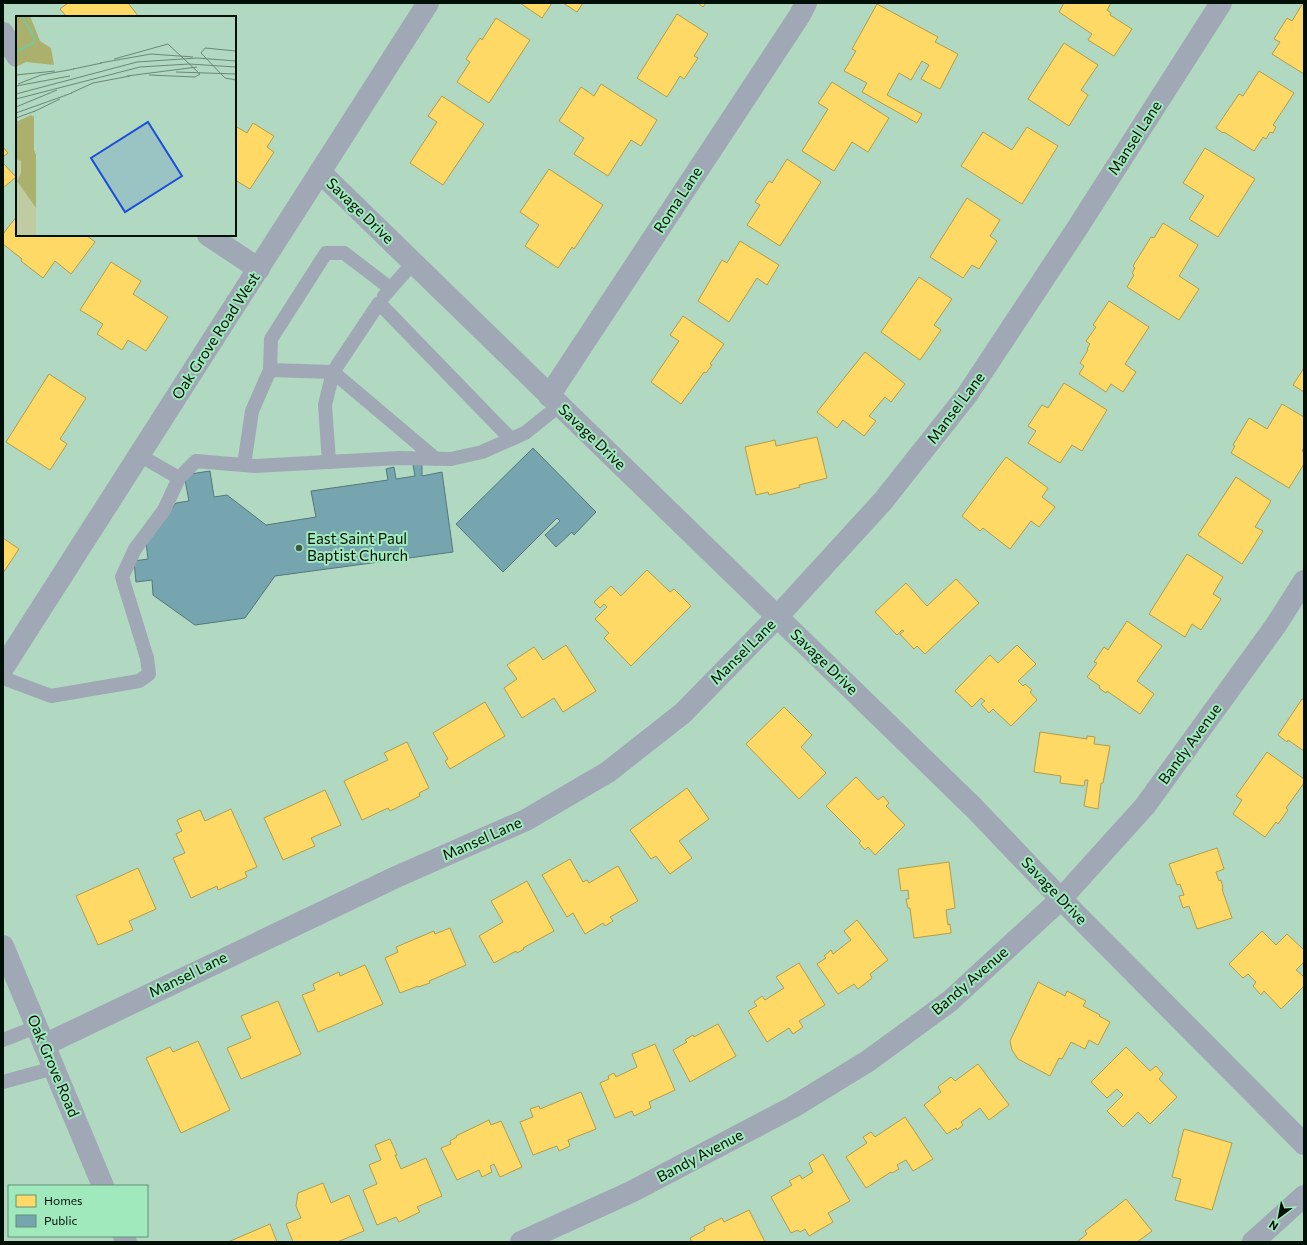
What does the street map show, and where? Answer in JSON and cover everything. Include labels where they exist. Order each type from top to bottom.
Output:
[{"type":"street","name":"Oak Grove Road West","points":[[3,668],[428,3]]},
{"type":"street","name":"Roma Lane","points":[[554,400],[800,15],[806,3]]},
{"type":"street","name":"Mansel Lane","points":[[40,1036],[526,820],[608,772],[683,713],[778,617],[883,501],[967,395],[1078,227],[1221,3]]},
{"type":"street","points":[[3,33],[16,54]]},
{"type":"street","name":"Savage Drive","points":[[320,172],[974,808],[1061,899],[1304,1144]]},
{"type":"street","points":[[210,236],[259,268]]},
{"type":"street","name":"Bandy Avenue","points":[[521,1242],[631,1192],[793,1107],[868,1061],[950,1001],[1061,899],[1145,806],[1276,625],[1304,581]]},
{"type":"street","name":"Oak Grove Road","points":[[3,946],[103,1185]]},
{"type":"street","points":[[1253,1242],[1304,1196]]},
{"type":"lane","points":[[244,465],[252,411],[270,370],[271,339],[326,253],[344,253],[390,288]]},
{"type":"lane","points":[[329,462],[325,405],[333,372],[390,288],[413,263]]},
{"type":"lane","points":[[379,303],[511,439]]},
{"type":"lane","points":[[270,370],[333,372],[436,459]]},
{"type":"lane","points":[[3,678],[51,696],[139,681],[149,674],[146,658],[122,577],[135,549],[164,510],[179,478],[196,461],[255,466],[400,458],[451,459],[482,452],[525,433],[554,400]]},
{"type":"lane","points":[[140,455],[179,478]]},
{"type":"lane","points":[[3,1040],[40,1036]]},
{"type":"lane","points":[[3,1082],[54,1068]]},
{"type":"building: Homes","points":[[68,3],[128,3],[138,16],[66,16],[60,9]]},
{"type":"building: Homes","points":[[520,3],[552,3],[542,18]]},
{"type":"building: Homes","points":[[563,3],[583,3],[577,12]]},
{"type":"building: Homes","points":[[698,3],[706,3],[703,7]]},
{"type":"building: Homes","points":[[1064,3],[1111,3],[1107,10],[1111,13],[1110,15],[1132,29],[1114,56],[1088,40],[1092,34],[1059,12]]},
{"type":"building: Homes","points":[[1303,3],[1304,74],[1272,54],[1280,42],[1274,39],[1287,18],[1292,21]]},
{"type":"building: Homes","points":[[877,4],[938,37],[935,42],[958,54],[940,89],[921,79],[929,65],[922,61],[911,80],[899,73],[887,95],[922,114],[917,123],[862,92],[867,83],[844,71],[856,51],[852,49]]},
{"type":"building: Homes","points":[[677,14],[708,34],[694,56],[698,58],[684,79],[680,76],[667,97],[637,78]]},
{"type":"building: Homes","points":[[496,18],[530,40],[489,103],[457,82],[470,62],[466,59],[480,38],[482,40]]},
{"type":"building: Homes","points":[[1064,43],[1098,65],[1081,90],[1088,95],[1069,126],[1028,99]]},
{"type":"building: Homes","points":[[1259,71],[1294,93],[1273,125],[1276,127],[1273,133],[1270,132],[1266,139],[1263,137],[1254,151],[1216,128],[1239,94],[1243,96]]},
{"type":"building: Homes","points":[[832,82],[889,118],[868,152],[852,142],[834,171],[802,151],[828,109],[818,103]]},
{"type":"building: Homes","points":[[601,84],[657,120],[641,146],[631,140],[608,176],[574,154],[584,138],[559,121],[581,87],[594,96]]},
{"type":"building: Homes","points":[[442,96],[484,124],[443,185],[410,163],[437,122],[428,116]]},
{"type":"building: Homes","points":[[253,123],[274,136],[267,147],[274,152],[250,189],[236,181],[236,127],[247,133]]},
{"type":"building: Homes","points":[[1027,127],[1058,146],[1022,204],[961,166],[983,132],[1012,150]]},
{"type":"building: Homes","points":[[3,147],[8,153],[3,157]]},
{"type":"building: Homes","points":[[1205,148],[1255,179],[1218,237],[1189,219],[1204,196],[1183,183]]},
{"type":"building: Homes","points":[[787,159],[821,182],[780,246],[747,225],[760,205],[755,202],[769,181],[772,183]]},
{"type":"building: Homes","points":[[3,163],[16,177],[3,188]]},
{"type":"building: Homes","points":[[549,169],[603,205],[574,249],[572,247],[558,268],[525,246],[539,225],[520,212]]},
{"type":"building: Homes","points":[[967,198],[1000,220],[990,236],[997,241],[979,269],[972,265],[963,278],[930,257]]},
{"type":"building: Homes","points":[[16,217],[16,236],[87,236],[95,242],[71,274],[55,261],[43,278],[21,261],[22,259],[3,244],[3,234]]},
{"type":"building: Homes","points":[[1163,223],[1198,245],[1179,276],[1199,289],[1179,320],[1127,287],[1134,275],[1132,273],[1135,268],[1133,266],[1151,237],[1154,238]]},
{"type":"building: Homes","points":[[740,241],[779,265],[767,285],[757,278],[729,322],[698,301],[722,260],[727,263]]},
{"type":"building: Homes","points":[[111,262],[141,281],[133,294],[168,317],[146,351],[128,340],[122,350],[97,334],[103,324],[80,310]]},
{"type":"building: Homes","points":[[919,277],[952,299],[934,325],[941,330],[920,360],[881,332]]},
{"type":"building: Homes","points":[[1109,301],[1149,327],[1125,364],[1136,372],[1123,392],[1111,384],[1106,392],[1079,374],[1084,366],[1080,363],[1090,344],[1086,341],[1096,327],[1093,325]]},
{"type":"building: Homes","points":[[683,316],[724,344],[710,364],[712,365],[706,373],[704,372],[681,404],[651,382],[679,341],[670,335]]},
{"type":"building: Homes","points":[[865,352],[905,384],[891,402],[885,397],[869,416],[876,421],[864,436],[843,420],[837,428],[817,412]]},
{"type":"building: Homes","points":[[1304,368],[1304,392],[1293,385]]},
{"type":"building: Homes","points":[[49,374],[86,398],[60,439],[67,444],[50,470],[6,442]]},
{"type":"building: Homes","points":[[1064,383],[1107,410],[1082,451],[1072,445],[1060,463],[1028,443],[1036,431],[1028,426],[1042,405],[1048,408]]},
{"type":"building: Homes","points":[[1282,404],[1304,417],[1304,447],[1302,451],[1304,452],[1304,464],[1289,488],[1231,453],[1235,446],[1233,445],[1249,418],[1267,429]]},
{"type":"building: Homes","points":[[817,437],[827,478],[769,495],[768,492],[756,495],[745,447],[775,440],[776,446]]},
{"type":"building: Homes","points":[[1006,457],[1048,488],[1042,497],[1055,507],[1039,527],[1031,521],[1010,549],[983,528],[980,531],[962,516]]},
{"type":"building: Homes","points":[[1236,477],[1271,501],[1255,527],[1263,531],[1242,564],[1198,535]]},
{"type":"building: Homes","points":[[3,538],[19,549],[3,573]]},
{"type":"building: Homes","points":[[1187,554],[1223,577],[1213,594],[1221,599],[1201,630],[1192,624],[1185,637],[1149,614]]},
{"type":"building: Homes","points":[[647,570],[670,592],[674,589],[691,606],[631,666],[604,638],[609,633],[595,619],[607,607],[604,604],[600,608],[594,602],[611,586],[621,596]]},
{"type":"building: Homes","points":[[956,579],[979,603],[925,654],[917,646],[914,649],[900,634],[904,631],[902,630],[897,635],[875,612],[906,583],[927,606]]},
{"type":"building: Homes","points":[[1127,621],[1162,646],[1137,681],[1154,694],[1140,714],[1107,691],[1106,693],[1099,688],[1100,686],[1087,677],[1097,663],[1094,662],[1104,647],[1108,650]]},
{"type":"building: Homes","points":[[566,645],[596,691],[563,712],[554,698],[522,718],[504,688],[517,679],[507,665],[534,647],[543,660]]},
{"type":"building: Homes","points":[[1017,645],[1036,664],[1018,681],[1023,686],[1025,684],[1032,690],[1030,692],[1037,700],[1011,726],[993,709],[989,713],[981,704],[985,701],[981,698],[972,707],[955,691],[990,655],[998,663]]},
{"type":"building: Homes","points":[[1302,699],[1304,700],[1304,751],[1288,740],[1287,742],[1278,735]]},
{"type":"building: Homes","points":[[485,702],[505,736],[450,769],[445,761],[448,759],[433,733]]},
{"type":"building: Homes","points":[[784,707],[812,735],[801,747],[826,773],[799,799],[746,744]]},
{"type":"building: Homes","points":[[1040,732],[1087,739],[1087,736],[1095,737],[1094,744],[1110,746],[1103,783],[1101,783],[1098,809],[1084,806],[1088,780],[1085,780],[1084,786],[1060,783],[1061,776],[1034,772]]},
{"type":"building: Homes","points":[[407,742],[429,788],[419,793],[420,796],[390,811],[388,808],[362,820],[344,781],[388,760],[384,753]]},
{"type":"building: Homes","points":[[1267,752],[1304,779],[1304,783],[1286,808],[1288,810],[1278,824],[1276,822],[1265,837],[1233,814],[1242,800],[1236,796]]},
{"type":"building: Homes","points":[[856,777],[878,800],[883,796],[889,803],[886,806],[905,825],[875,855],[868,847],[865,850],[859,843],[861,841],[826,806]]},
{"type":"building: Homes","points":[[687,788],[709,819],[679,841],[692,858],[670,874],[656,856],[651,859],[630,830]]},
{"type":"building: Homes","points":[[325,790],[341,825],[311,838],[315,846],[283,860],[264,818]]},
{"type":"building: Homes","points":[[231,809],[257,867],[245,872],[247,877],[218,890],[217,886],[191,898],[173,858],[185,853],[176,834],[182,831],[177,820],[200,810],[205,821]]},
{"type":"building: Homes","points":[[1217,848],[1224,869],[1216,872],[1219,881],[1221,880],[1222,889],[1232,918],[1197,929],[1189,906],[1183,908],[1179,896],[1184,895],[1180,884],[1177,885],[1169,864]]},
{"type":"building: Homes","points":[[570,859],[583,882],[587,880],[589,883],[618,866],[638,901],[610,917],[613,921],[605,926],[603,923],[585,934],[573,913],[567,917],[542,875]]},
{"type":"building: Homes","points":[[949,862],[955,908],[946,910],[948,925],[950,924],[951,933],[914,938],[910,908],[908,908],[906,899],[909,899],[908,890],[901,891],[898,869]]},
{"type":"building: Homes","points":[[138,868],[156,909],[129,921],[133,930],[98,945],[76,896]]},
{"type":"building: Homes","points":[[527,881],[554,931],[523,948],[524,949],[517,953],[516,951],[494,963],[479,936],[503,922],[491,901]]},
{"type":"building: Homes","points":[[857,920],[888,960],[870,974],[872,978],[858,989],[854,984],[838,994],[817,964],[826,958],[824,956],[831,950],[833,954],[851,940],[844,931]]},
{"type":"building: Homes","points":[[450,928],[466,965],[429,981],[430,983],[400,993],[385,958],[398,952],[396,947],[434,931],[435,934]]},
{"type":"building: Homes","points":[[1262,931],[1276,945],[1287,934],[1304,950],[1304,962],[1296,970],[1304,977],[1304,986],[1281,1009],[1264,991],[1261,995],[1253,986],[1256,982],[1248,974],[1243,978],[1229,964]]},
{"type":"building: Homes","points":[[799,963],[825,1005],[799,1021],[803,1027],[793,1034],[789,1028],[767,1042],[748,1011],[757,1006],[754,1002],[762,996],[765,1000],[784,988],[776,977]]},
{"type":"building: Homes","points":[[365,965],[383,1004],[318,1032],[302,995],[315,990],[313,984],[339,972],[340,976]]},
{"type":"building: Homes","points":[[1038,982],[1065,996],[1067,991],[1086,1001],[1083,1006],[1110,1022],[1098,1045],[1089,1040],[1085,1049],[1071,1042],[1062,1059],[1059,1058],[1050,1076],[1018,1059],[1012,1050],[1010,1041]]},
{"type":"building: Homes","points":[[278,1001],[301,1054],[241,1079],[227,1048],[251,1038],[241,1016]]},
{"type":"building: Homes","points":[[718,1024],[736,1056],[690,1082],[673,1050],[687,1042],[685,1040],[693,1035],[694,1037]]},
{"type":"building: Homes","points":[[198,1041],[230,1110],[181,1133],[146,1058],[170,1047],[173,1052]]},
{"type":"building: Homes","points":[[655,1044],[675,1090],[649,1102],[651,1108],[634,1116],[632,1111],[615,1118],[600,1083],[609,1079],[608,1076],[614,1073],[616,1077],[637,1067],[632,1054]]},
{"type":"building: Homes","points":[[1126,1047],[1150,1071],[1156,1066],[1163,1074],[1159,1079],[1177,1097],[1150,1124],[1138,1112],[1123,1127],[1107,1111],[1123,1095],[1117,1089],[1107,1098],[1091,1082]]},
{"type":"building: Homes","points":[[978,1064],[1009,1105],[989,1120],[980,1108],[961,1122],[963,1125],[957,1130],[956,1128],[947,1134],[924,1105],[941,1092],[938,1087],[951,1077],[955,1081]]},
{"type":"building: Homes","points":[[581,1092],[596,1129],[568,1140],[570,1146],[559,1151],[557,1146],[533,1155],[520,1122],[533,1117],[530,1109],[539,1106],[540,1109]]},
{"type":"building: Homes","points":[[905,1117],[933,1159],[913,1171],[906,1160],[897,1165],[899,1169],[892,1173],[891,1172],[866,1188],[846,1157],[867,1143],[863,1137],[871,1132],[875,1137]]},
{"type":"building: Homes","points":[[489,1120],[491,1125],[501,1121],[522,1167],[500,1177],[494,1164],[490,1166],[492,1172],[482,1177],[479,1170],[457,1180],[441,1148],[451,1144],[450,1141],[457,1137],[456,1136]]},
{"type":"building: Homes","points":[[1184,1129],[1232,1143],[1212,1210],[1175,1200],[1181,1179],[1172,1177]]},
{"type":"building: Homes","points":[[390,1139],[401,1169],[426,1158],[442,1196],[417,1207],[420,1212],[399,1222],[396,1217],[377,1225],[363,1190],[377,1184],[369,1165],[381,1160],[375,1145]]},
{"type":"building: Homes","points":[[823,1154],[850,1201],[828,1213],[833,1222],[809,1236],[805,1229],[800,1232],[798,1230],[791,1233],[771,1197],[792,1185],[789,1181],[800,1175],[802,1179],[813,1172],[809,1163]]},
{"type":"building: Homes","points":[[323,1183],[331,1203],[349,1195],[364,1231],[337,1242],[293,1242],[286,1224],[301,1218],[296,1206],[298,1193]]},
{"type":"building: Homes","points":[[1126,1199],[1152,1231],[1137,1242],[1077,1242],[1087,1234],[1085,1231]]},
{"type":"building: Homes","points":[[749,1210],[765,1242],[692,1242],[690,1238],[705,1230],[704,1227],[722,1218],[724,1222]]},
{"type":"building: Homes","points":[[270,1224],[277,1242],[228,1242]]},
{"type":"building: Public","points":[[533,448],[596,512],[574,535],[572,532],[556,547],[545,535],[560,521],[557,518],[503,572],[456,524]]},
{"type":"building: Public","name":"East Saint Paul Baptist Church","points":[[422,463],[422,476],[442,472],[453,552],[275,576],[245,618],[195,625],[153,595],[152,580],[136,582],[134,561],[148,559],[146,543],[176,503],[189,501],[184,475],[210,471],[214,497],[227,495],[266,525],[316,517],[311,491],[388,480],[386,469],[394,467],[396,479],[415,476],[413,465]]},
{"type":"place","name":"East Saint Paul Baptist Church","points":[[299,548]]}]
